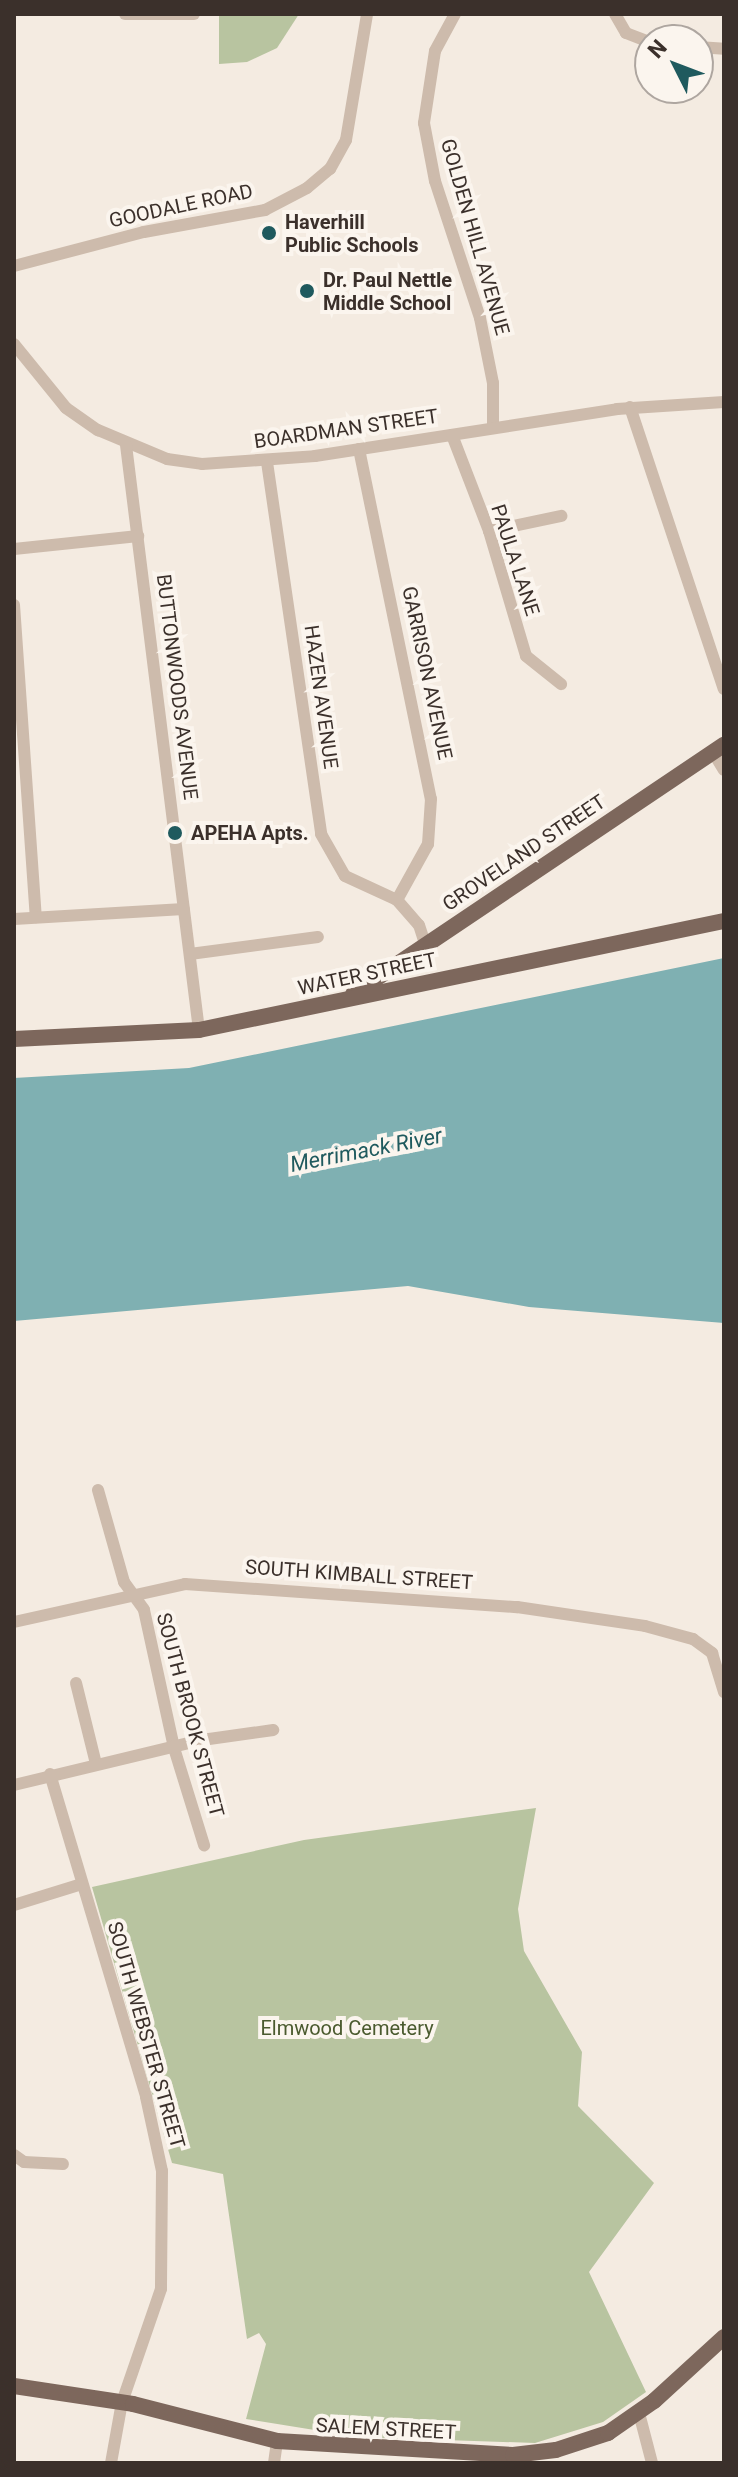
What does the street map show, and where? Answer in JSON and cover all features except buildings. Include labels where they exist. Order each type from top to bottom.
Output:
[{"type":"main road","name":"GROVELAND STREET","points":[[348,998],[425,943],[718,748]]},
{"type":"main road","name":"WATER STREET","points":[[14,1039],[199,1030],[724,921]]},
{"type":"main road","name":"SALEM STREET","points":[[14,2386],[122,2402],[277,2441],[414,2457],[542,2458],[592,2440],[639,2413],[722,2345]]},
{"type":"street","points":[[125,14],[194,14]]},
{"type":"street","name":"GOODALE ROAD","points":[[14,266],[144,232],[265,210],[307,188],[330,169],[346,140],[367,14]]},
{"type":"street","name":"GOLDEN HILL AVENUE","points":[[455,14],[435,51],[424,123],[428,157],[485,343],[493,383],[493,428]]},
{"type":"street","points":[[615,14],[626,33],[634,36]]},
{"type":"street","name":"BOARDMAN STREET","points":[[14,344],[66,408],[126,445],[167,459],[202,464],[267,462],[630,407],[724,402]]},
{"type":"street","points":[[630,407],[724,689]]},
{"type":"street","name":"PAULA LANE","points":[[452,435],[489,531],[526,656],[561,684]]},
{"type":"street","name":"BUTTONWOODS AVENUE","points":[[126,445],[199,1030]]},
{"type":"street","name":"GARRISON AVENUE","points":[[359,449],[431,799],[428,844],[397,900]]},
{"type":"street","name":"HAZEN AVENUE","points":[[267,462],[321,834],[345,876],[397,900]]},
{"type":"street","points":[[489,531],[561,516]]},
{"type":"street","points":[[14,549],[138,536]]},
{"type":"street","points":[[14,605],[36,917]]},
{"type":"street","points":[[718,748],[724,770]]},
{"type":"street","points":[[397,900],[419,925],[425,943]]},
{"type":"street","points":[[14,919],[184,909]]},
{"type":"street","points":[[190,954],[318,937]]},
{"type":"street","name":"SOUTH BROOK STREET","points":[[98,1490],[124,1582],[144,1610],[174,1748],[204,1845]]},
{"type":"street","name":"SOUTH KIMBALL STREET","points":[[14,1622],[185,1584],[517,1607],[645,1626],[700,1643],[717,1664],[724,1692]]},
{"type":"street","points":[[76,1683],[96,1764]]},
{"type":"street","points":[[14,1785],[96,1764],[273,1730]]},
{"type":"street","name":"SOUTH WEBSTER STREET","points":[[50,1774],[146,2097],[162,2171],[161,2289],[122,2402],[111,2463]]},
{"type":"street","points":[[14,1905],[82,1884]]},
{"type":"street","points":[[14,2155],[24,2162],[63,2164]]},
{"type":"street","points":[[639,2413],[652,2463]]},
{"type":"street","points":[[274,2463],[277,2441]]},
{"type":"green space","points":[[219,14],[299,14],[277,48],[247,62],[219,64]]},
{"type":"green space","name":"Elmwood Cemetery","points":[[536,1808],[518,1909],[524,1951],[582,2052],[578,2106],[654,2183],[589,2272],[646,2392],[603,2422],[535,2443],[358,2437],[246,2419],[266,2344],[259,2333],[247,2339],[223,2174],[172,2163],[92,1887],[304,1840]]},
{"type":"water","name":"Merrimack River","points":[[724,958],[724,1323],[529,1307],[408,1286],[14,1321],[14,1078],[189,1068]]},
{"type":"place","name":"Haverhill Public Schools","points":[[269,233]]},
{"type":"place","name":"Dr. Paul Nettle Middle School","points":[[307,291]]},
{"type":"place","name":"APEHA Apts.","points":[[175,833]]}]
